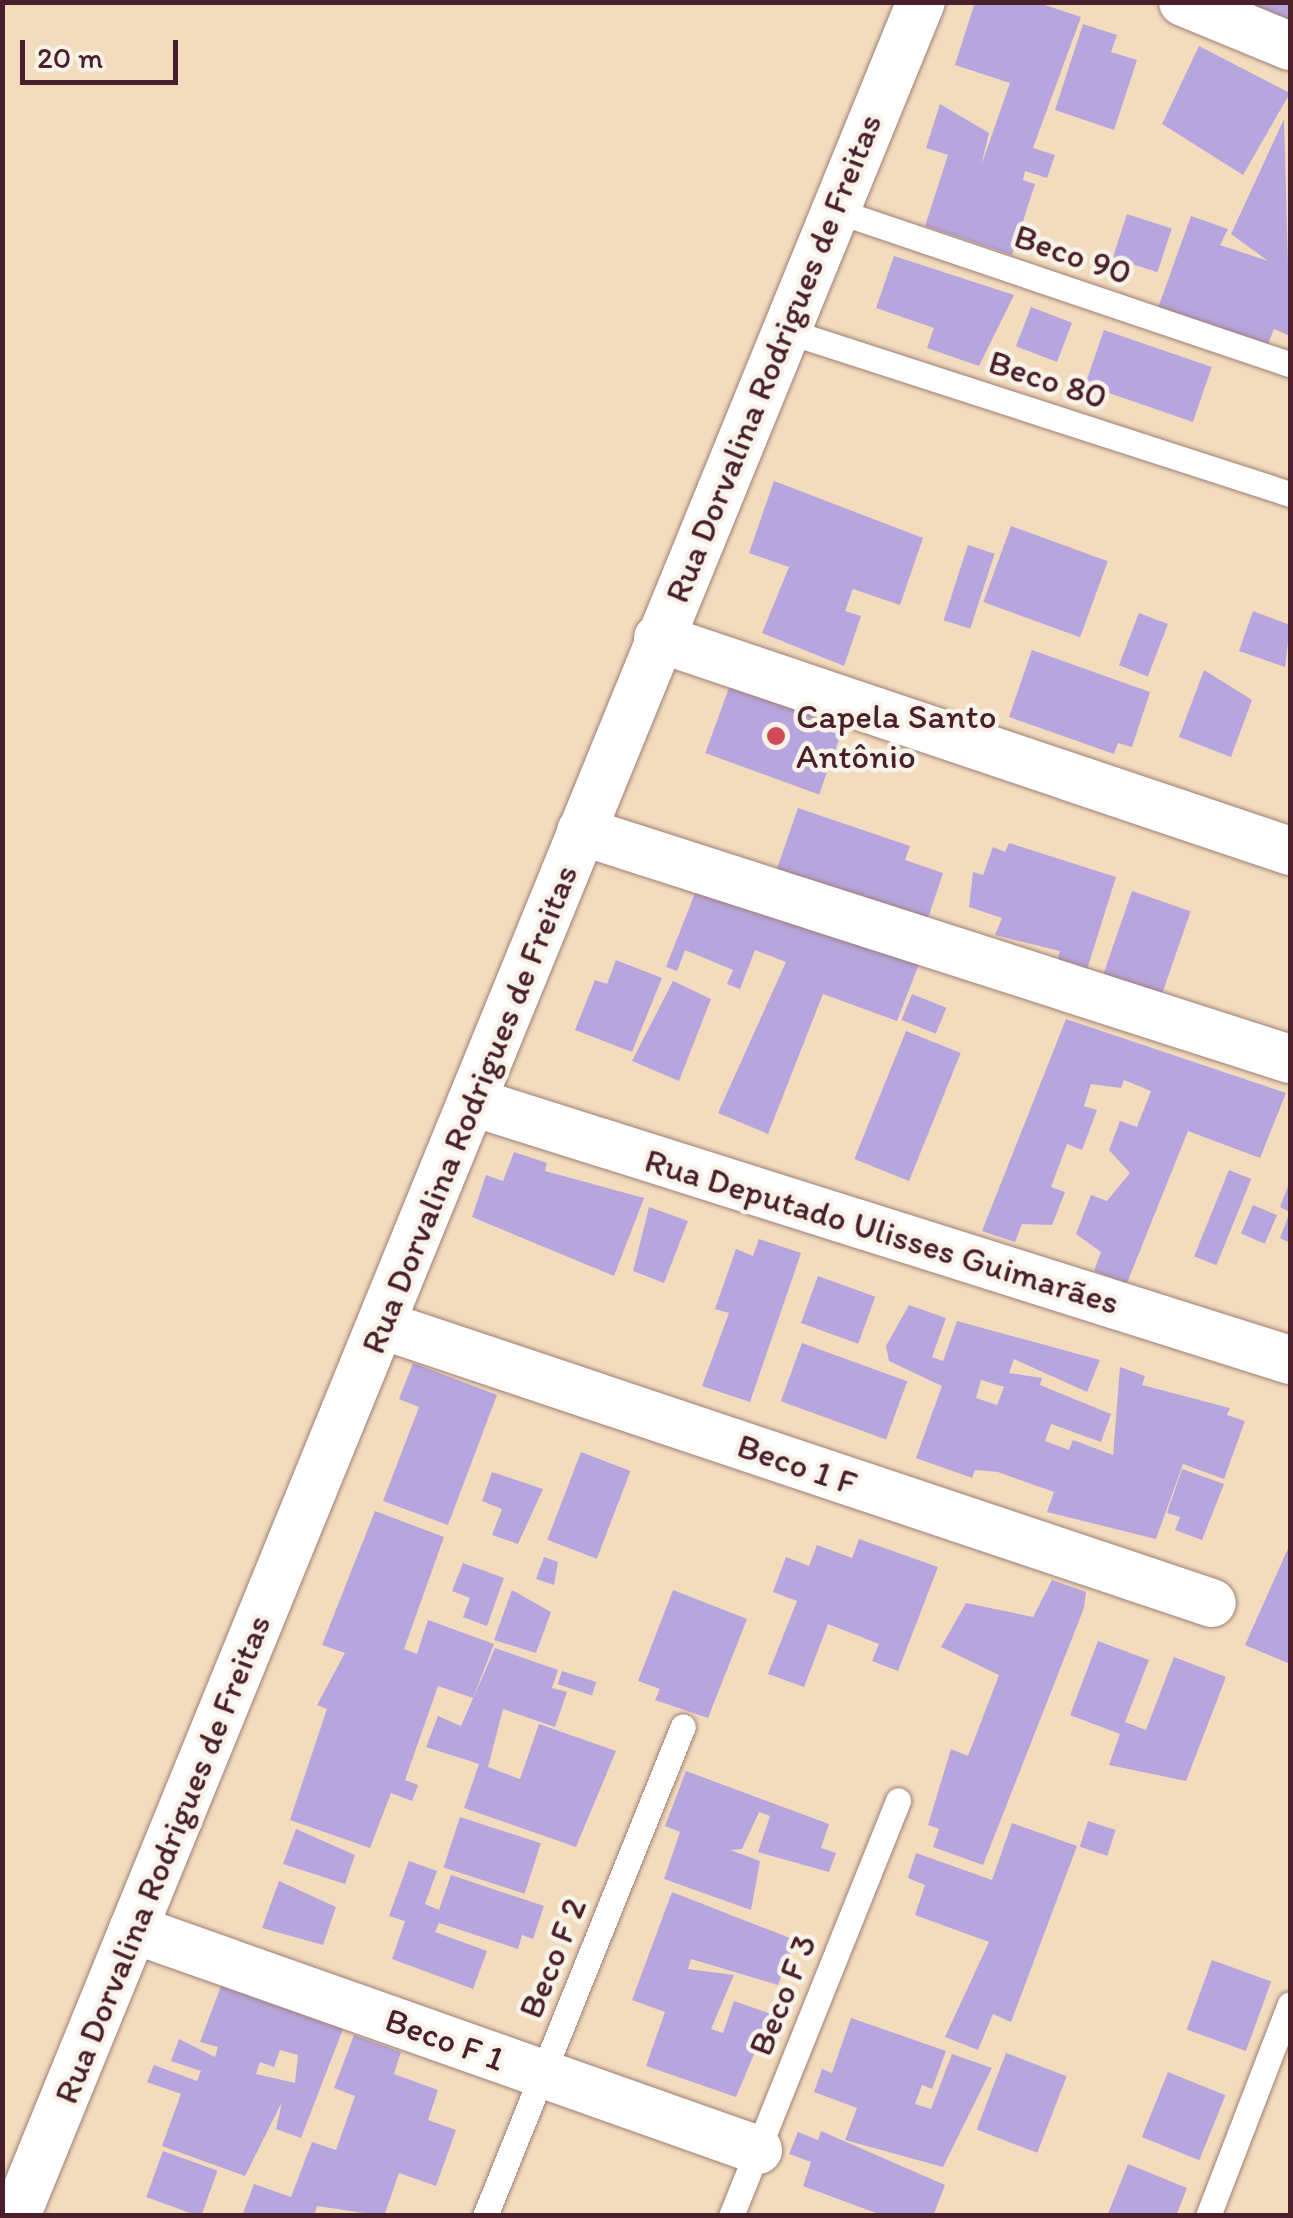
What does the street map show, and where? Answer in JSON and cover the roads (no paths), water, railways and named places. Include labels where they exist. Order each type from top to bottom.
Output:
[{"type":"street","name":"Rua Dorvalina Rodrigues de Freitas","points":[[16,2216],[921,2]]},
{"type":"street","points":[[1208,7],[1290,46]]},
{"type":"street","points":[[658,638],[1290,851]]},
{"type":"street","points":[[581,831],[1290,1059]]},
{"type":"street","name":"Rua Deputado Ulisses Guimarães","points":[[473,1102],[1290,1360]]},
{"type":"street","name":"Beco 1 F","points":[[382,1325],[1212,1603]]},
{"type":"street","name":"Beco F 1","points":[[132,1929],[758,2150]]},
{"type":"lane","name":"Beco 90","points":[[834,210],[1290,364]]},
{"type":"lane","name":"Beco 80","points":[[784,330],[1290,494]]},
{"type":"lane","name":"Beco F 2","points":[[484,2216],[683,1726]]},
{"type":"lane","name":"Beco F 3","points":[[731,2216],[898,1800]]},
{"type":"lane","points":[[1208,2216],[1290,2004]]},
{"type":"place","name":"Capela Santo Antônio","points":[[776,736]]}]
